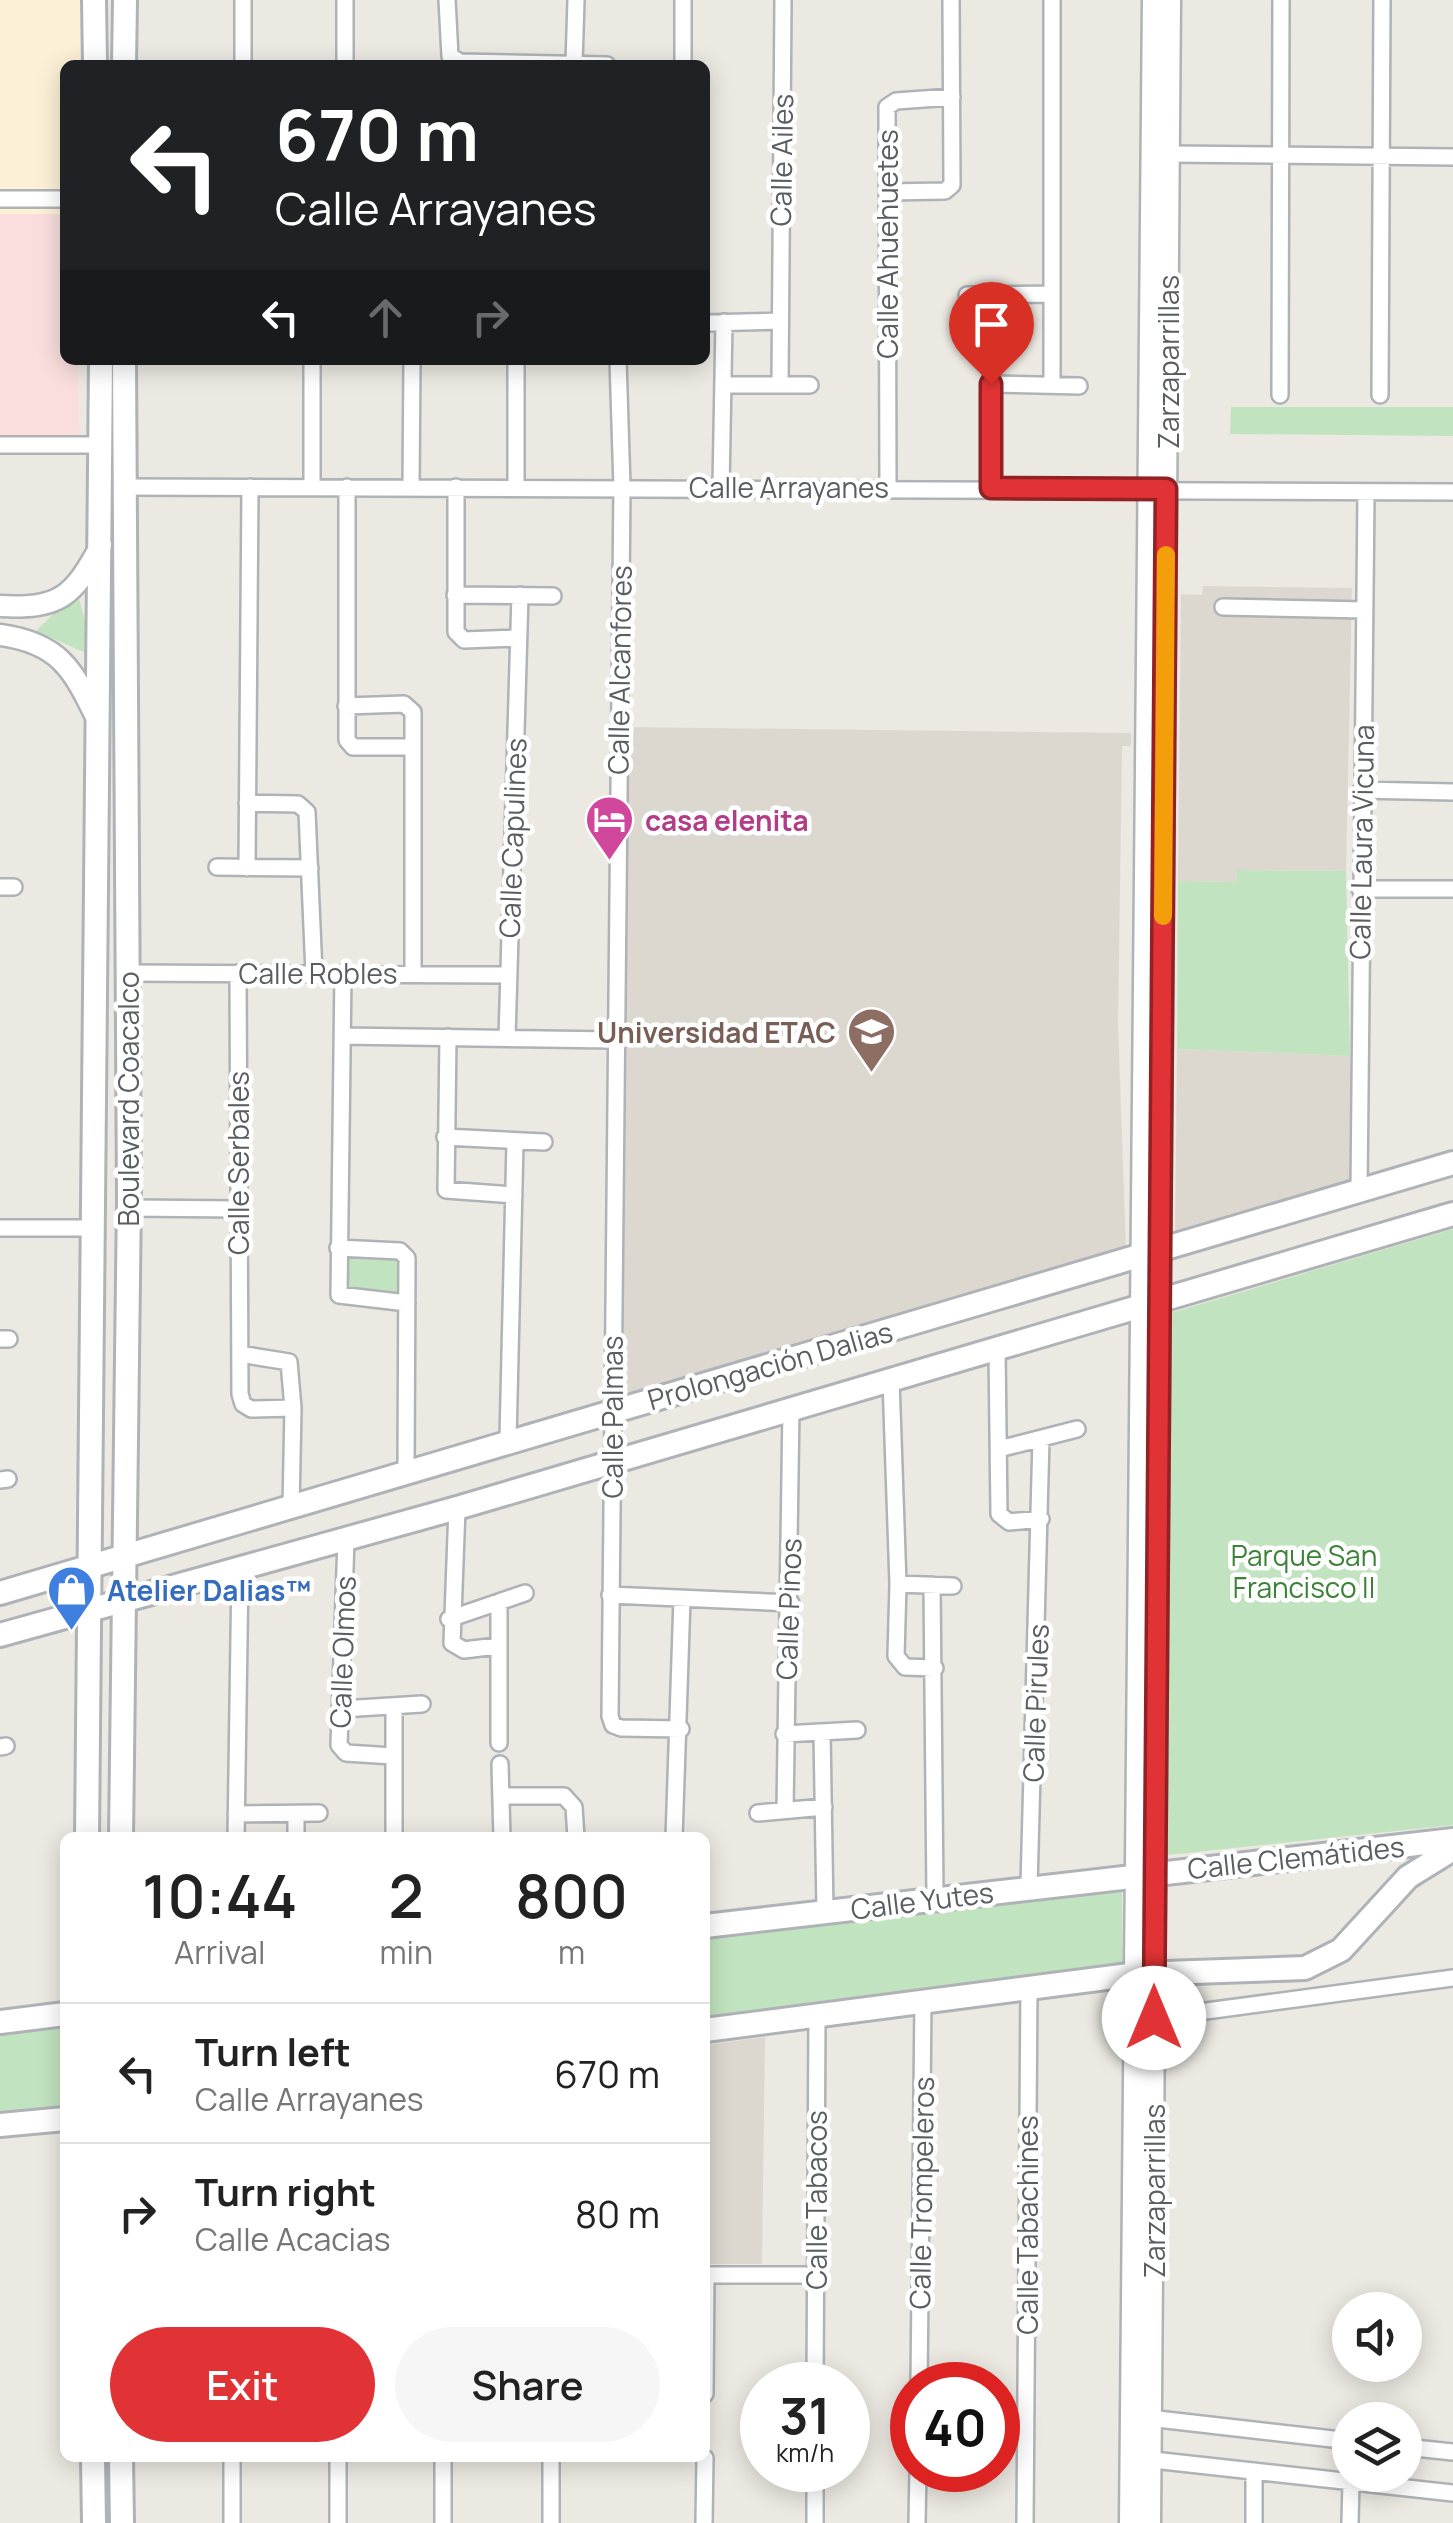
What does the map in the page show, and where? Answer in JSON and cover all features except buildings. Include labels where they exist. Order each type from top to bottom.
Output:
[{"type":"main road","points":[[94,0],[95,60]]},
{"type":"main road","points":[[124,60],[125,0]]},
{"type":"main road","name":"Boulevard Coacalco","points":[[88,1832],[102,365]]},
{"type":"main road","points":[[105,365],[125,398]]},
{"type":"main road","name":"Boulevard Coacalco","points":[[120,1832],[129,1208],[124,365]]},
{"type":"main road","name":"Prolongación Dalias","points":[[0,1593],[1453,1163]]},
{"type":"main road","name":"Prolongación Dalias","points":[[0,1636],[457,1508],[1453,1214]]},
{"type":"main road","name":"Calle Clemátides","points":[[1147,1873],[1453,1840]]},
{"type":"main road","name":"Calle Clemátides","points":[[1146,1974],[1305,1968],[1324,1962],[1341,1950],[1408,1877],[1453,1849]]},
{"type":"main road","name":"Calle Yutes","points":[[710,1925],[1147,1873]]},
{"type":"main road","points":[[710,2029],[1146,1974]]},
{"type":"main road","points":[[0,2009],[60,2003]]},
{"type":"main road","points":[[0,2022],[60,2015]]},
{"type":"main road","points":[[0,2125],[60,2119]]},
{"type":"main road","points":[[93,2462],[94,2523]]},
{"type":"main road","points":[[121,2462],[122,2523]]},
{"type":"street","points":[[243,0],[243,60]]},
{"type":"street","points":[[345,0],[345,60]]},
{"type":"street","points":[[447,0],[450,56],[457,60]]},
{"type":"street","points":[[574,60],[576,0]]},
{"type":"street","points":[[683,60],[684,0]]},
{"type":"street","name":"Calle Ailes","points":[[780,384],[783,0]]},
{"type":"street","points":[[888,192],[944,191],[952,186],[951,0]]},
{"type":"street","points":[[1052,0],[1052,385]]},
{"type":"street","name":"Zarzaparrillas","points":[[1150,2523],[1152,2459],[1142,2418],[1156,489],[1152,0]]},
{"type":"street","name":"Zarzaparrillas","points":[[1156,489],[1169,154],[1170,0]]},
{"type":"street","points":[[1280,394],[1281,0]]},
{"type":"street","points":[[1380,395],[1382,0]]},
{"type":"street","name":"Calle Ahuehuetes","points":[[888,488],[890,102],[952,97]]},
{"type":"street","points":[[1169,154],[1453,157]]},
{"type":"street","points":[[0,199],[60,199]]},
{"type":"street","points":[[967,295],[1052,294]]},
{"type":"street","points":[[991,295],[991,488]]},
{"type":"street","points":[[710,322],[780,320]]},
{"type":"street","points":[[721,488],[724,322]]},
{"type":"street","points":[[312,365],[312,487]]},
{"type":"street","points":[[411,487],[412,365]]},
{"type":"street","points":[[516,365],[516,487]]},
{"type":"street","name":"Calle Alcanfores","points":[[614,1040],[622,488],[618,365]]},
{"type":"street","points":[[991,384],[1079,386]]},
{"type":"street","points":[[723,385],[810,385]]},
{"type":"street","points":[[0,446],[101,445]]},
{"type":"street","points":[[247,868],[250,486]]},
{"type":"street","name":"Calle Arrayanes","points":[[125,487],[1453,492]]},
{"type":"street","points":[[347,487],[349,745],[412,747]]},
{"type":"street","points":[[456,487],[458,637],[518,638]]},
{"type":"street","name":"Calle Laura Vicuna","points":[[1360,1191],[1366,492]]},
{"type":"street","points":[[0,606],[33,608],[62,598],[84,576],[102,543]]},
{"type":"street","points":[[455,595],[553,596]]},
{"type":"street","name":"Calle Capulines","points":[[507,1038],[520,595]]},
{"type":"street","points":[[1223,607],[1364,610]]},
{"type":"street","points":[[0,635],[40,644],[56,653],[81,684],[98,720]]},
{"type":"street","points":[[346,706],[410,707],[413,973]]},
{"type":"street","points":[[1362,790],[1453,792]]},
{"type":"street","points":[[247,803],[305,807],[314,973]]},
{"type":"street","points":[[217,867],[310,868]]},
{"type":"street","points":[[1360,889],[1453,890]]},
{"type":"street","name":"Calle Robles","points":[[128,973],[508,975]]},
{"type":"street","name":"Calle Serbales","points":[[238,973],[243,1404],[251,1409],[294,1408]]},
{"type":"street","points":[[343,973],[339,1295],[408,1303]]},
{"type":"street","points":[[343,1036],[614,1040]]},
{"type":"street","points":[[448,1037],[446,1190],[514,1195]]},
{"type":"street","name":"Calle Palmas","points":[[614,1040],[610,1595],[613,1724],[681,1729]]},
{"type":"street","points":[[445,1137],[544,1142]]},
{"type":"street","points":[[508,1440],[516,1142]]},
{"type":"street","points":[[129,1208],[238,1208]]},
{"type":"street","points":[[0,1228],[92,1228]]},
{"type":"street","points":[[338,1248],[406,1253],[406,1472]]},
{"type":"street","points":[[997,1350],[1002,1520],[1041,1519]]},
{"type":"street","points":[[240,1354],[289,1362],[294,1408],[292,1508]]},
{"type":"street","points":[[891,1380],[898,1664],[935,1668]]},
{"type":"street","name":"Calle Pinos","points":[[784,1810],[791,1603],[791,1408]]},
{"type":"street","points":[[999,1449],[1077,1429]]},
{"type":"street","name":"Calle Pirules","points":[[1028,1886],[1042,1439]]},
{"type":"street","points":[[457,1508],[450,1619],[455,1648],[498,1646]]},
{"type":"street","name":"Calle Olmos","points":[[346,1539],[341,1749],[346,1754],[394,1756]]},
{"type":"street","points":[[236,1832],[240,1571]]},
{"type":"street","points":[[898,1584],[953,1586]]},
{"type":"street","points":[[932,1585],[935,1897]]},
{"type":"street","points":[[450,1619],[526,1594]]},
{"type":"street","points":[[610,1595],[791,1603]]},
{"type":"street","points":[[674,1832],[681,1729],[682,1599]]},
{"type":"street","points":[[499,1602],[499,1743]]},
{"type":"street","points":[[342,1709],[422,1704]]},
{"type":"street","points":[[394,1708],[394,1832]]},
{"type":"street","points":[[784,1734],[857,1730]]},
{"type":"street","points":[[822,1732],[826,1912]]},
{"type":"street","points":[[500,1764],[502,1832]]},
{"type":"street","points":[[502,1796],[571,1800],[575,1832]]},
{"type":"street","points":[[758,1813],[824,1807]]},
{"type":"street","points":[[236,1814],[319,1813]]},
{"type":"street","points":[[296,1814],[296,1832]]},
{"type":"street","name":"Zarzaparrillas","points":[[1130,2523],[1130,2460],[1142,2418],[1154,2018],[1146,1974]]},
{"type":"street","points":[[1154,2018],[1453,1978]]},
{"type":"street","name":"Calle Tabachines","points":[[1024,2523],[1029,1986]]},
{"type":"street","name":"Calle Trompeleros","points":[[919,2362],[922,2000]]},
{"type":"street","name":"Calle Tabacos","points":[[815,2362],[817,2015]]},
{"type":"street","points":[[710,2275],[816,2276]]},
{"type":"street","points":[[1142,2418],[1332,2438]]},
{"type":"street","points":[[1422,2449],[1453,2452]]},
{"type":"street","points":[[1130,2460],[1152,2459],[1332,2480]]},
{"type":"street","points":[[232,2462],[232,2523]]},
{"type":"street","points":[[338,2462],[338,2523]]},
{"type":"street","points":[[443,2462],[444,2523]]},
{"type":"street","points":[[551,2523],[552,2462]]},
{"type":"street","points":[[704,2462],[704,2523]]},
{"type":"street","points":[[1254,2471],[1254,2523]]},
{"type":"street","points":[[1422,2490],[1453,2493]]},
{"type":"street","points":[[815,2492],[815,2523]]},
{"type":"street","points":[[917,2523],[918,2492]]},
{"type":"street","points":[[1350,2523],[1351,2492]]},
{"type":"shaded area","points":[[0,0],[85,0],[86,60],[60,60],[60,214],[0,214]]},
{"type":"shaded area","points":[[0,214],[60,214],[60,365],[78,365],[79,439],[0,439]]},
{"type":"shaded area","points":[[1203,586],[1352,588],[1346,871],[1237,870],[1236,882],[1178,881],[1181,594],[1202,595]]},
{"type":"shaded area","name":"Universidad ETAC","points":[[626,727],[1131,733],[1131,746],[1122,746],[1118,1024],[1126,1250],[620,1400]]},
{"type":"shaded area","points":[[1177,1049],[1350,1056],[1350,1184],[1175,1237]]},
{"type":"shaded area","points":[[765,2037],[762,2264],[710,2264],[710,2044]]},
{"type":"green space","points":[[1231,407],[1453,407],[1453,436],[1230,434]]},
{"type":"green space","points":[[77,591],[95,657],[36,631]]},
{"type":"green space","points":[[1237,870],[1346,871],[1350,1056],[1177,1049],[1178,881],[1236,882]]},
{"type":"green space","name":"Parque San Francisco II","points":[[1453,1229],[1453,1825],[1158,1856],[1154,1318]]},
{"type":"green space","points":[[342,1250],[405,1257],[406,1298],[342,1293]]},
{"type":"green space","points":[[1122,1888],[1123,1965],[710,2020],[710,1936]]},
{"type":"green space","points":[[60,2021],[60,2110],[0,2116],[0,2028]]},
{"type":"slow traffic","points":[[1163,916],[1166,555]]},
{"type":"place","name":"casa elenita","points":[[610,862]]},
{"type":"place","name":"Universidad ETAC","points":[[871,1074]]},
{"type":"place","name":"Atelier Dalias™","points":[[72,1632]]},
{"type":"route","points":[[991,384],[991,488],[1166,489],[1154,2018]]}]
